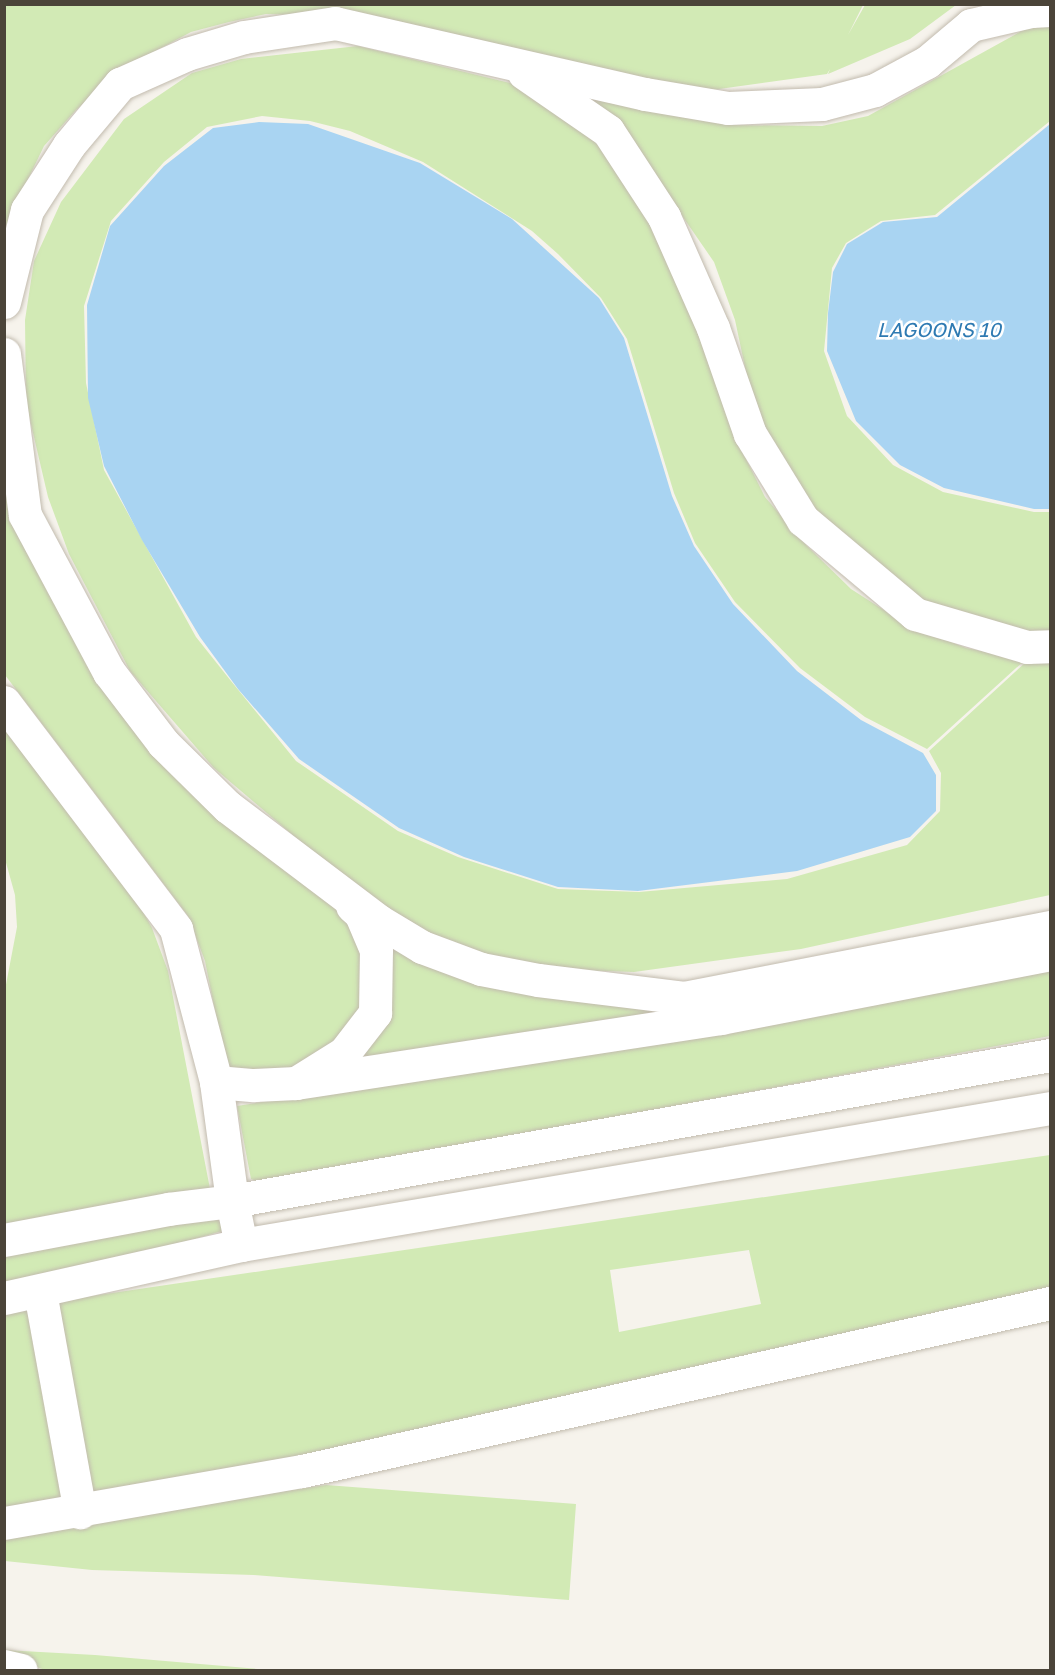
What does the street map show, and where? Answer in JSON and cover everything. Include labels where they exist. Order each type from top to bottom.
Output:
[{"type":"street","points":[[4,302],[27,210],[69,145],[120,84],[187,54],[244,37],[335,23],[645,94],[728,108],[822,104],[875,90],[927,62],[980,15],[1050,10]]},
{"type":"street","points":[[508,62],[608,131],[664,217],[713,328],[750,434],[803,520],[915,614],[1027,647],[1050,646]]},
{"type":"street","points":[[4,354],[25,515],[109,672],[163,744],[228,807],[331,885],[422,947],[480,969],[591,989],[644,992],[684,998],[1050,927]]},
{"type":"street","points":[[4,702],[176,929],[216,1082],[232,1201],[241,1245]]},
{"type":"street","points":[[296,1083],[344,1053],[375,1012],[376,950],[361,914],[331,885]]},
{"type":"street","points":[[216,1082],[254,1085],[296,1083],[722,1018],[1050,954]]},
{"type":"street","points":[[4,1240],[168,1209],[232,1201],[1050,1055]]},
{"type":"street","points":[[4,1298],[40,1292],[241,1245],[1050,1108]]},
{"type":"street","points":[[40,1292],[80,1512]]},
{"type":"street","points":[[4,1523],[80,1512],[302,1472],[1050,1303]]},
{"type":"street","points":[[4,1666],[21,1671]]},
{"type":"green space","points":[[5,5],[863,5],[848,35],[865,5],[956,5],[910,39],[828,74],[830,69],[827,74],[712,90],[633,81],[337,16],[266,14],[229,22],[191,32],[148,55],[110,79],[76,110],[44,146],[5,227]]},
{"type":"green space","points":[[1050,26],[1050,121],[935,215],[881,221],[846,243],[832,268],[824,351],[847,416],[893,465],[943,492],[1034,512],[1050,512],[1050,635],[1032,635],[935,607],[897,583],[836,534],[799,492],[770,443],[749,386],[735,320],[714,262],[665,191],[568,90],[728,125],[822,126],[868,116],[1025,29]]},
{"type":"green space","points":[[358,46],[510,83],[586,132],[612,157],[658,216],[742,451],[765,497],[807,546],[851,589],[904,623],[966,648],[1025,660],[927,749],[865,717],[800,668],[735,602],[695,543],[674,493],[627,339],[601,298],[558,254],[532,231],[423,162],[350,131],[310,121],[262,116],[207,127],[164,162],[111,221],[84,306],[86,383],[104,470],[196,637],[296,761],[398,831],[458,857],[558,889],[639,892],[787,879],[907,845],[940,811],[941,773],[929,751],[1027,661],[1050,659],[1050,895],[801,949],[634,972],[549,969],[473,951],[398,921],[316,855],[214,768],[130,671],[69,554],[48,497],[26,403],[25,320],[34,261],[61,202],[124,119],[192,73],[241,59]]},
{"type":"green space","points":[[4,456],[81,645],[349,914],[370,975],[348,1039],[294,1072],[228,1076],[205,961],[188,916],[5,675]]},
{"type":"green space","points":[[5,731],[133,894],[152,928],[168,971],[211,1194],[5,1228],[4,995],[17,927],[15,895],[5,859]]},
{"type":"green space","points":[[374,936],[666,1010],[364,1067],[356,1046]]},
{"type":"green space","points":[[1050,967],[1050,1036],[262,1183],[251,1179],[237,1106],[868,1003]]},
{"type":"green space","points":[[1050,1155],[1050,1321],[85,1506],[51,1302]],"holes":[[[749,1250],[761,1304],[619,1332],[610,1270]]]},
{"type":"green space","points":[[230,1217],[222,1231],[5,1285],[4,1244]]},
{"type":"green space","points":[[34,1298],[73,1506],[5,1518],[5,1304]]},
{"type":"green space","points":[[326,1485],[576,1504],[569,1600],[254,1575],[92,1570],[5,1561],[5,1532]]},
{"type":"green space","points":[[4,1650],[95,1655],[270,1670],[45,1670],[5,1656]]},
{"type":"water","points":[[259,122],[308,124],[420,163],[512,219],[599,298],[624,338],[672,496],[694,546],[733,604],[797,671],[861,720],[923,753],[936,775],[936,811],[910,837],[797,871],[638,891],[558,887],[464,857],[399,828],[299,759],[238,689],[200,637],[142,540],[104,466],[88,398],[87,305],[110,226],[164,166],[213,128]]},
{"type":"water","name":"LAGOONS 10","points":[[1050,124],[1050,509],[1034,509],[944,488],[900,465],[856,421],[827,351],[828,313],[833,272],[847,244],[883,222],[937,217]]}]
